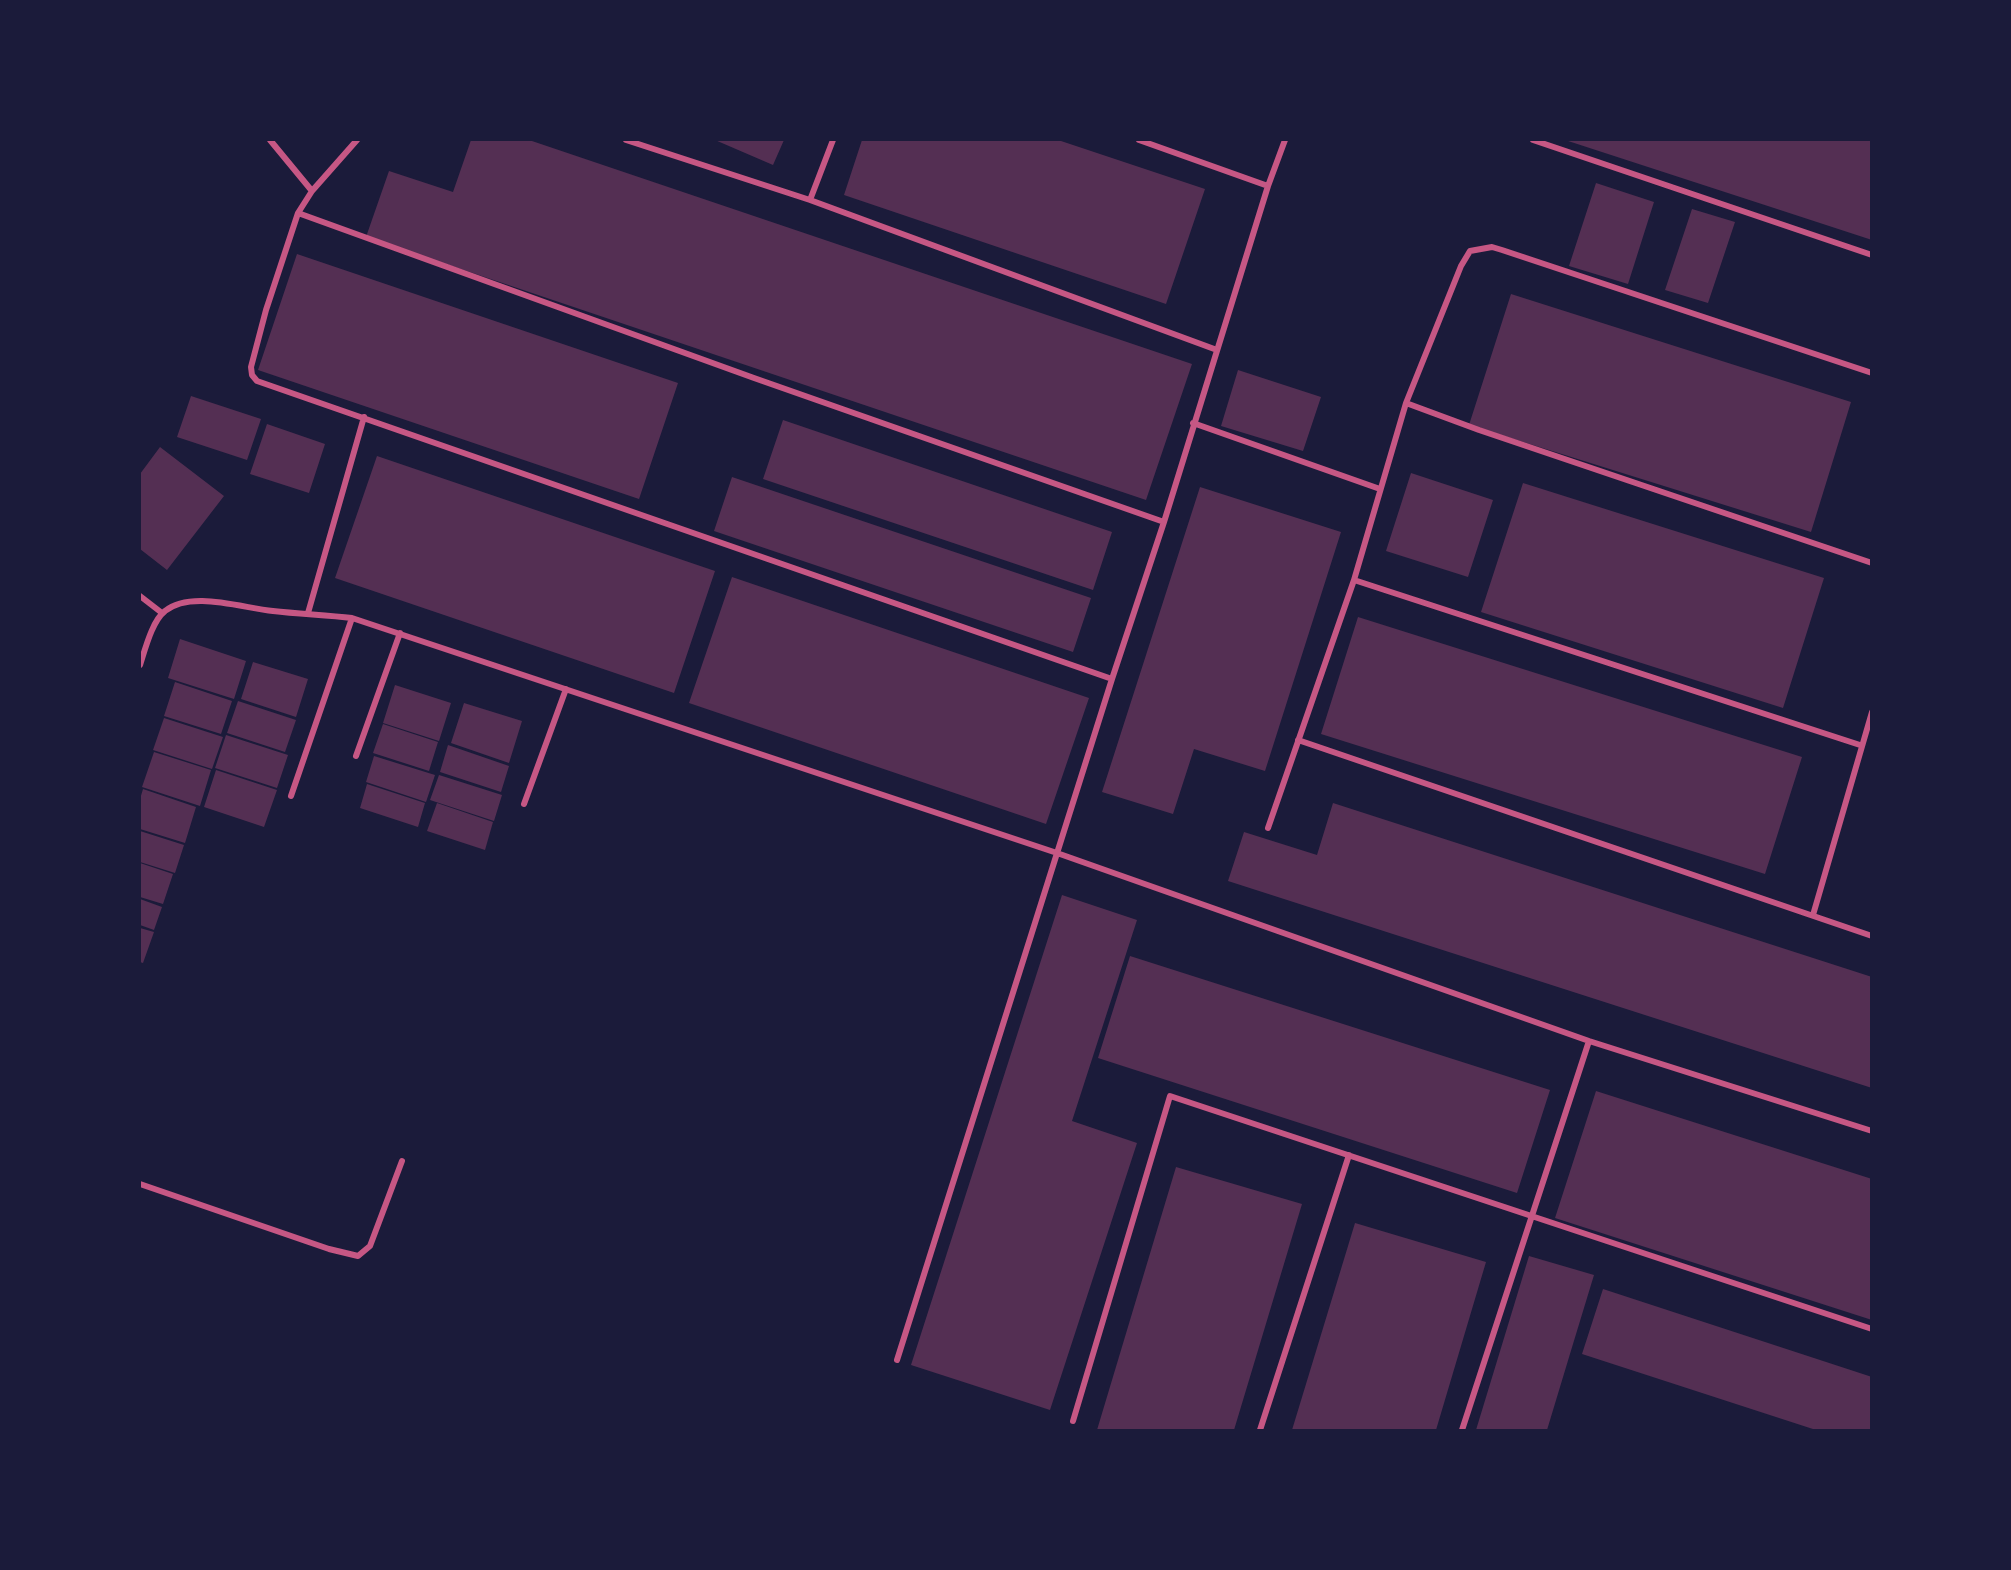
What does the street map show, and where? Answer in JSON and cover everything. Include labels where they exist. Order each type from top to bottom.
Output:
[{"type":"street","points":[[270,140],[312,191]]},
{"type":"street","points":[[357,140],[312,191],[298,213],[266,310],[251,367],[252,375],[257,381],[1112,679]]},
{"type":"street","points":[[626,140],[810,200],[1216,350]]},
{"type":"street","points":[[810,200],[834,140]]},
{"type":"street","points":[[1139,140],[1268,186]]},
{"type":"street","points":[[897,1360],[1112,679],[1164,522],[1268,186],[1285,140]]},
{"type":"street","points":[[1533,140],[1872,255]]},
{"type":"street","points":[[298,213],[743,374],[1164,522]]},
{"type":"street","points":[[1268,828],[1354,580],[1406,403],[1461,267],[1470,251],[1481,247],[1502,250],[1872,373]]},
{"type":"street","points":[[1406,403],[1490,434],[1872,563]]},
{"type":"street","points":[[308,613],[364,417]]},
{"type":"street","points":[[1193,423],[1380,489]]},
{"type":"street","points":[[1354,580],[1860,745]]},
{"type":"street","points":[[140,596],[162,613]]},
{"type":"street","points":[[140,665],[150,636],[162,613],[176,604],[192,601],[352,618],[1057,853],[1589,1041],[1872,1131]]},
{"type":"street","points":[[291,796],[352,618]]},
{"type":"street","points":[[356,756],[400,633]]},
{"type":"street","points":[[524,804],[566,689]]},
{"type":"street","points":[[1813,915],[1860,745],[1872,712]]},
{"type":"street","points":[[1298,740],[1872,936]]},
{"type":"street","points":[[1462,1431],[1589,1041]]},
{"type":"street","points":[[1073,1421],[1170,1096],[1872,1329]]},
{"type":"street","points":[[1260,1431],[1348,1155]]},
{"type":"street","points":[[140,1184],[329,1249],[358,1256],[370,1246],[402,1161]]},
{"type":"building","points":[[471,140],[529,140],[1192,364],[1146,500],[366,237],[389,171],[453,192]]},
{"type":"building","points":[[715,140],[784,140],[773,165]]},
{"type":"building","points":[[862,140],[1058,140],[1205,189],[1166,304],[844,195]]},
{"type":"building","points":[[1565,140],[1872,140],[1872,240],[1774,208]]},
{"type":"building","points":[[1596,183],[1654,202],[1628,284],[1569,266]]},
{"type":"building","points":[[1692,209],[1735,222],[1708,303],[1665,290]]},
{"type":"building","points":[[297,254],[678,383],[639,499],[258,370]]},
{"type":"building","points":[[1511,294],[1851,402],[1811,532],[1469,425]]},
{"type":"building","points":[[1238,370],[1321,397],[1303,451],[1221,426]]},
{"type":"building","points":[[191,396],[261,419],[247,460],[177,437]]},
{"type":"building","points":[[783,420],[1112,532],[1093,590],[763,479]]},
{"type":"building","points":[[267,424],[325,444],[309,493],[250,474]]},
{"type":"building","points":[[160,447],[224,496],[167,570],[140,549],[140,474]]},
{"type":"building","points":[[377,456],[715,571],[674,693],[335,578]]},
{"type":"building","points":[[1411,473],[1493,500],[1468,577],[1386,551]]},
{"type":"building","points":[[732,477],[1091,598],[1073,652],[714,531]]},
{"type":"building","points":[[1523,483],[1824,578],[1783,708],[1481,612]]},
{"type":"building","points":[[1200,487],[1341,532],[1265,771],[1194,749],[1173,814],[1102,792]]},
{"type":"building","points":[[732,577],[1089,698],[1046,824],[689,703]]},
{"type":"building","points":[[1358,617],[1802,757],[1765,874],[1321,734]]},
{"type":"building","points":[[180,639],[246,661],[234,699],[168,678]]},
{"type":"building","points":[[253,662],[308,679],[296,717],[241,699]]},
{"type":"building","points":[[175,682],[232,701],[221,734],[164,716]]},
{"type":"building","points":[[395,685],[451,703],[439,741],[383,723]]},
{"type":"building","points":[[238,701],[296,720],[285,752],[227,733]]},
{"type":"building","points":[[464,703],[522,721],[509,763],[451,743]]},
{"type":"building","points":[[164,718],[223,737],[212,769],[153,750]]},
{"type":"building","points":[[383,724],[438,742],[429,771],[373,753]]},
{"type":"building","points":[[226,735],[288,755],[277,788],[215,768]]},
{"type":"building","points":[[448,745],[509,766],[501,792],[440,772]]},
{"type":"building","points":[[154,752],[211,770],[200,806],[142,787]]},
{"type":"building","points":[[374,756],[435,775],[426,802],[366,782]]},
{"type":"building","points":[[216,770],[277,790],[264,827],[204,807]]},
{"type":"building","points":[[439,775],[502,795],[494,821],[430,800]]},
{"type":"building","points":[[367,784],[425,803],[418,827],[360,808]]},
{"type":"building","points":[[143,789],[196,807],[185,843],[140,829],[140,799]]},
{"type":"building","points":[[437,803],[493,822],[485,850],[427,831]]},
{"type":"building","points":[[1333,803],[1872,977],[1872,1088],[1228,881],[1244,832],[1317,855]]},
{"type":"building","points":[[140,831],[184,845],[175,873],[140,862]]},
{"type":"building","points":[[140,863],[173,874],[163,904],[140,897]]},
{"type":"building","points":[[1062,895],[1137,920],[1072,1121],[1137,1143],[1050,1410],[911,1365]]},
{"type":"building","points":[[140,899],[162,907],[154,930],[140,925]]},
{"type":"building","points":[[140,928],[154,932],[143,963],[140,962]]},
{"type":"building","points":[[1130,956],[1550,1090],[1517,1193],[1098,1058]]},
{"type":"building","points":[[1596,1091],[1872,1179],[1872,1320],[1555,1218]]},
{"type":"building","points":[[1176,1167],[1302,1204],[1234,1430],[1097,1430]]},
{"type":"building","points":[[1355,1223],[1486,1262],[1436,1430],[1292,1430]]},
{"type":"building","points":[[1529,1256],[1594,1275],[1547,1430],[1476,1430]]},
{"type":"building","points":[[1603,1289],[1872,1377],[1872,1430],[1816,1430],[1582,1354]]}]
